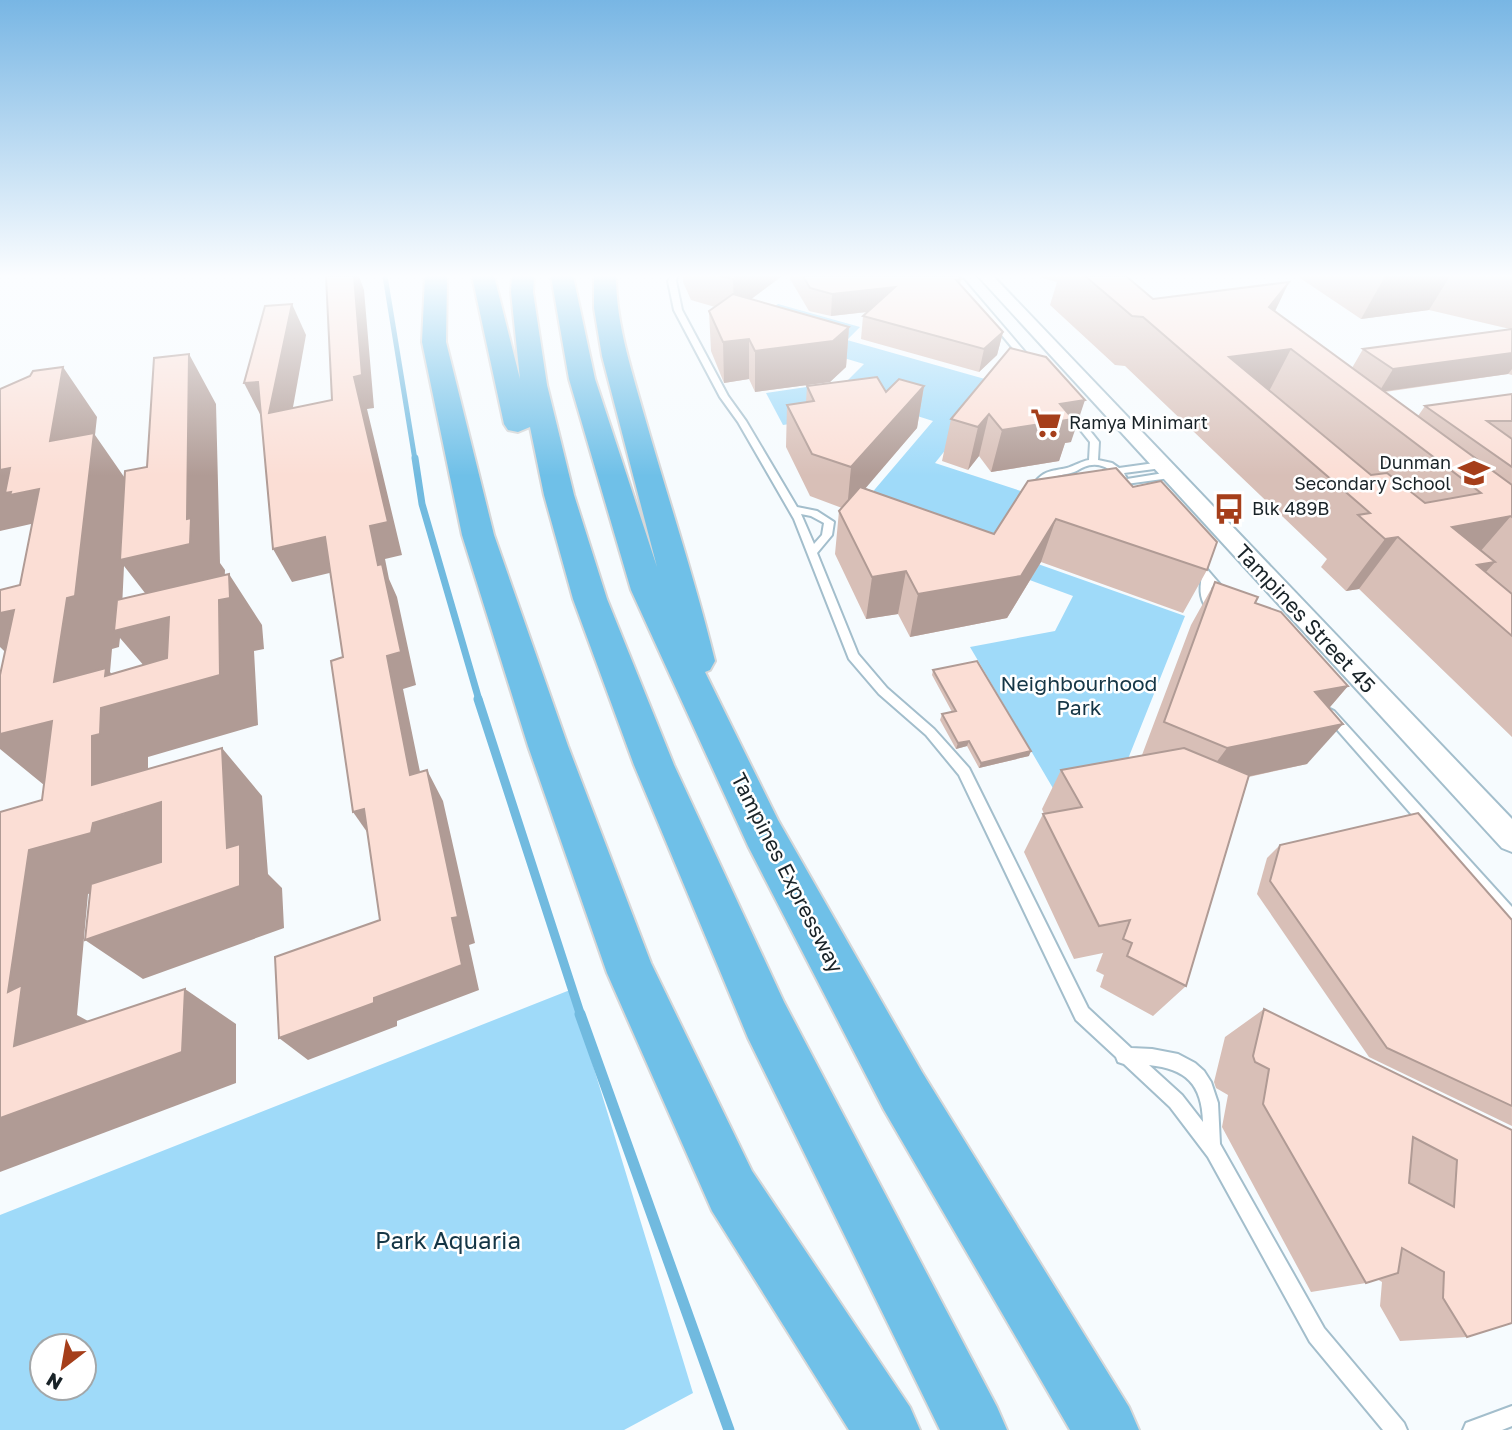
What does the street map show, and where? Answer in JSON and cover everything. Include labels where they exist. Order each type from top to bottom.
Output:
[{"type":"highway","points":[[434,343],[478,535],[548,746],[631,973],[732,1191],[887,1430]]},
{"type":"highway","points":[[498,343],[538,497],[590,599]]},
{"type":"highway","points":[[528,343],[534,386],[559,495],[590,599],[654,765],[766,1020],[974,1430]]},
{"type":"highway","name":"Tampines Expressway","points":[[575,343],[582,379],[648,590],[763,833],[903,1091],[1106,1430]]},
{"type":"highway","points":[[613,343],[645,473],[685,600],[708,714]]},
{"type":"street","name":"Tampines Street 45","points":[[1047,343],[1512,839]]},
{"type":"lane","points":[[695,343],[724,397],[742,421],[793,509],[853,656],[883,691],[930,732],[964,772],[1082,1014],[1176,1101],[1211,1147],[1317,1335],[1397,1430]]},
{"type":"lane","points":[[1009,343],[1023,360],[1032,366]]},
{"type":"lane","points":[[1064,404],[1095,442],[1093,462]]},
{"type":"lane","points":[[1064,496],[1051,492],[1041,481],[1048,474],[1075,469],[1082,464],[1093,462],[1118,471],[1166,470]]},
{"type":"lane","points":[[1075,469],[1078,481]]},
{"type":"lane","points":[[1112,492],[1123,482],[1166,470]]},
{"type":"lane","points":[[1118,471],[1123,482]]},
{"type":"lane","points":[[793,509],[814,513],[829,522],[830,531],[825,540],[812,552]]},
{"type":"lane","points":[[1186,551],[1235,607]]},
{"type":"lane","points":[[1207,576],[1204,593],[1207,604],[1224,619]]},
{"type":"lane","points":[[1319,701],[1512,918]]},
{"type":"lane","points":[[1124,1055],[1155,1055],[1177,1060],[1193,1071],[1205,1086],[1210,1104],[1211,1147]]},
{"type":"lane","points":[[1473,1430],[1512,1416]]},
{"type":"green space","name":"Neighbourhood Park","points":[[793,343],[857,343],[999,383],[935,463],[1036,496],[1001,551],[1185,616],[1120,779],[1054,790],[970,647],[1055,631],[1073,596],[853,515],[933,421],[892,408],[783,425],[766,393],[847,381],[864,364]]},
{"type":"green space","name":"Park Aquaria","points":[[570,990],[693,1393],[624,1430],[0,1430],[0,1215]]},
{"type":"building","points":[[255,343],[284,343],[269,413],[332,400],[329,343],[359,343],[362,375],[354,377],[388,522],[370,526],[378,565],[382,564],[401,652],[387,656],[410,775],[427,770],[458,917],[452,918],[462,965],[374,998],[374,1003],[279,1038],[275,957],[380,920],[364,809],[353,812],[331,661],[343,657],[325,537],[273,549],[258,382],[244,383]]},
{"type":"building","points":[[751,343],[819,343],[755,351]]},
{"type":"building","points":[[961,343],[991,343],[984,349]]},
{"type":"building","points":[[1173,343],[1318,343],[1512,485],[1512,517],[1452,527],[1495,562],[1477,565],[1512,594],[1512,636],[1398,537],[1385,539],[1358,515],[1370,513]],"holes":[[[1291,349],[1481,493],[1425,503],[1387,473],[1371,475],[1229,357]]]},
{"type":"building","points":[[1410,343],[1512,343],[1512,353],[1393,369],[1363,349]]},
{"type":"building","points":[[1010,348],[1046,357],[1085,400],[1060,404],[1073,419],[1002,430],[989,414],[978,427],[951,419]]},
{"type":"building","points":[[189,354],[187,519],[191,518],[190,544],[120,560],[125,471],[147,467],[154,358]]},
{"type":"building","points":[[63,367],[50,441],[94,433],[75,596],[67,598],[54,682],[106,668],[105,676],[167,658],[169,617],[114,631],[117,600],[229,574],[230,598],[219,600],[220,675],[101,708],[100,734],[92,736],[92,785],[222,748],[227,848],[240,844],[240,886],[85,940],[91,884],[161,862],[161,802],[93,823],[91,833],[29,850],[8,992],[22,985],[14,1046],[185,989],[182,1052],[0,1118],[0,812],[42,800],[52,721],[0,734],[0,675],[14,610],[0,613],[0,590],[20,585],[39,489],[10,495],[11,492],[5,493],[10,468],[0,470],[0,389],[30,376],[33,371]]},
{"type":"building","points":[[877,377],[886,392],[899,379],[924,386],[851,467],[812,454],[787,405],[814,401],[807,386]]},
{"type":"building","points":[[1512,394],[1512,421],[1487,421],[1512,439],[1512,467],[1425,406]]},
{"type":"building","points":[[1116,468],[1133,487],[1161,481],[1217,542],[1207,570],[1056,519],[1021,576],[918,594],[906,571],[872,577],[839,511],[860,487],[994,534],[1028,481]]},
{"type":"building","points":[[1215,582],[1258,597],[1255,603],[1281,612],[1348,686],[1315,692],[1343,724],[1227,748],[1164,722]]},
{"type":"building","points":[[977,661],[1031,751],[981,763],[969,741],[958,743],[942,714],[956,711],[933,670]]},
{"type":"building","points":[[1184,748],[1249,775],[1186,986],[1127,956],[1132,943],[1123,939],[1130,920],[1099,926],[1043,814],[1082,807],[1061,770]]},
{"type":"building","points":[[1418,813],[1512,920],[1512,1106],[1387,1048],[1270,881],[1280,845]]},
{"type":"building","points":[[1264,1009],[1512,1130],[1512,1323],[1467,1337],[1443,1298],[1444,1272],[1402,1248],[1398,1273],[1366,1283],[1263,1104],[1269,1069],[1255,1062],[1253,1056]],"holes":[[[1413,1137],[1457,1160],[1454,1207],[1409,1183]]]},
{"type":"waterway","points":[[396,343],[415,460]]},
{"type":"waterway","points":[[415,458],[422,504],[479,700]]},
{"type":"waterway","points":[[478,699],[581,1016]]},
{"type":"waterway","points":[[580,1014],[729,1430]]},
{"type":"place","name":"Ramya Minimart","points":[[1046,423]]},
{"type":"place","name":"Dunman Secondary School","points":[[1474,473]]},
{"type":"place","name":"Blk 489B","points":[[1229,509]]}]
